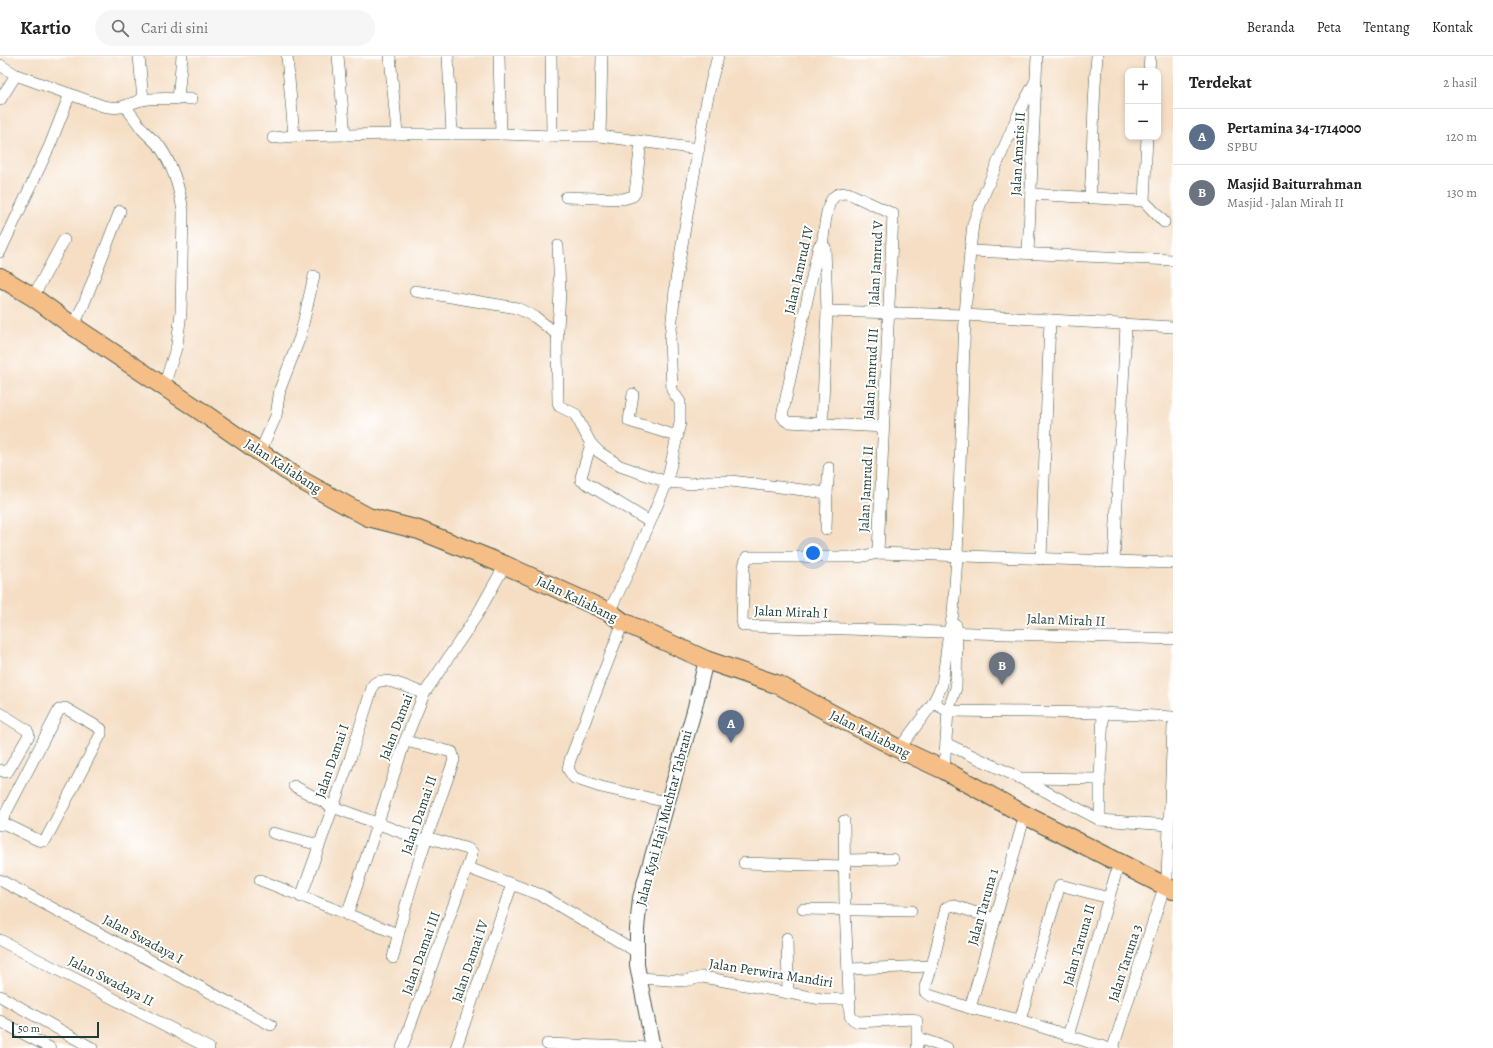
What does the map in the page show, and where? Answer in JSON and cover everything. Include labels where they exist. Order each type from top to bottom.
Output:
[{"type":"main road","name":"Jalan Kaliabang","points":[[0,276],[164,386],[297,478],[368,517],[420,530],[505,565],[706,660],[779,685],[819,708],[944,770],[1025,815],[1169,889]]},
{"type":"street","points":[[140,56],[143,100]]},
{"type":"street","points":[[178,99],[182,56]]},
{"type":"street","points":[[287,56],[294,136]]},
{"type":"street","points":[[338,56],[345,135]]},
{"type":"street","points":[[390,56],[397,134]]},
{"type":"street","points":[[448,56],[452,134]]},
{"type":"street","points":[[499,56],[501,134]]},
{"type":"street","points":[[551,56],[552,136]]},
{"type":"street","points":[[600,136],[602,56]]},
{"type":"street","points":[[667,802],[601,787],[574,778],[568,769],[634,560],[667,482],[678,435],[681,409],[680,402],[672,390],[670,339],[676,280],[711,82],[718,56]]},
{"type":"street","name":"Jalan Amatis II","points":[[1028,253],[1038,56]]},
{"type":"street","points":[[1090,198],[1093,141],[1093,102],[1097,56]]},
{"type":"street","points":[[1149,68],[1150,56]]},
{"type":"street","points":[[0,66],[16,75],[103,106],[116,109],[126,107],[143,100],[192,99]]},
{"type":"street","points":[[0,100],[16,75]]},
{"type":"street","points":[[944,770],[947,744],[948,710],[956,688],[953,614],[957,556],[965,315],[973,224],[1020,108],[1036,79]]},
{"type":"street","points":[[0,252],[50,145],[70,94]]},
{"type":"street","points":[[126,107],[143,130],[159,146],[164,154],[178,184],[182,200],[181,312],[177,345],[164,386]]},
{"type":"street","points":[[273,138],[294,136],[397,134],[600,136],[699,149]]},
{"type":"street","points":[[1144,201],[1147,140]]},
{"type":"street","points":[[566,197],[624,199],[633,196],[635,192],[641,142]]},
{"type":"street","name":"Jalan Jamrud IV","points":[[782,416],[817,254],[819,246],[822,245],[829,205],[832,198],[840,193],[848,193],[893,214]]},
{"type":"street","points":[[1031,194],[1144,201],[1164,222]]},
{"type":"street","points":[[73,326],[96,275],[120,212]]},
{"type":"street","name":"Jalan Jamrud V","points":[[888,313],[893,214]]},
{"type":"street","points":[[33,297],[64,240]]},
{"type":"street","points":[[822,245],[825,247],[827,312],[822,424]]},
{"type":"street","points":[[558,246],[560,291],[558,335],[558,402],[559,406],[575,414],[592,444],[599,452],[616,464],[667,482],[691,484],[710,481],[731,481],[827,493]]},
{"type":"street","points":[[970,251],[1173,260]]},
{"type":"street","points":[[260,452],[276,416],[280,389],[300,337],[314,276]]},
{"type":"street","points":[[415,291],[518,308],[535,317],[558,335]]},
{"type":"street","points":[[827,312],[965,315],[1173,327]]},
{"type":"street","name":"Jalan Jamrud III","points":[[782,416],[788,422],[884,427],[888,313]]},
{"type":"street","points":[[1041,559],[1050,320]]},
{"type":"street","points":[[1114,561],[1126,324]]},
{"type":"street","points":[[633,394],[629,421],[670,434],[678,435]]},
{"type":"street","name":"Jalan Jamrud II","points":[[878,553],[884,427]]},
{"type":"street","points":[[592,444],[580,477],[581,480],[650,522]]},
{"type":"street","points":[[826,528],[829,468]]},
{"type":"street","name":"Jalan Mirah I","points":[[953,632],[743,625],[744,566],[747,557],[858,557],[878,553],[1173,563]]},
{"type":"street","name":"Jalan Damai","points":[[347,915],[406,741],[424,694],[477,615],[505,565]]},
{"type":"street","points":[[899,749],[933,703],[942,685],[953,632]]},
{"type":"street","name":"Jalan Mirah II","points":[[953,632],[1173,639]]},
{"type":"street","name":"Jalan Kyai Haji Muchtar Tabrani","points":[[653,1048],[640,978],[637,952],[637,929],[640,898],[694,711],[706,660]]},
{"type":"street","name":"Jalan Damai I","points":[[301,897],[350,759],[373,685],[375,682],[380,681],[391,682],[424,694]]},
{"type":"street","points":[[933,703],[948,710],[1103,713],[1173,717]]},
{"type":"street","points":[[65,708],[101,729],[101,734],[46,839],[38,840],[0,823],[59,710],[65,708]]},
{"type":"street","points":[[1100,820],[1103,713]]},
{"type":"street","points":[[0,714],[27,730],[29,735],[8,771],[5,772],[0,770]]},
{"type":"street","name":"Jalan Taruna 3","points":[[1113,1048],[1169,889],[1168,862],[1173,726]]},
{"type":"street","name":"Jalan Damai II","points":[[393,958],[398,934],[426,839],[454,760],[452,752],[406,741]]},
{"type":"street","points":[[947,744],[1020,778],[1100,820],[1169,825]]},
{"type":"street","points":[[1020,778],[1100,779]]},
{"type":"street","points":[[294,786],[333,807],[378,824],[426,839]]},
{"type":"street","name":"Jalan Taruna 1","points":[[970,1008],[1025,815]]},
{"type":"street","points":[[844,821],[850,1016],[858,1022],[913,1019],[917,1021],[918,1043],[946,1048]]},
{"type":"street","points":[[273,833],[319,845]]},
{"type":"street","name":"Jalan Damai III","points":[[402,1048],[468,868],[472,852],[468,849],[426,839]]},
{"type":"street","points":[[744,863],[846,863],[893,859]]},
{"type":"street","name":"Jalan Taruna II","points":[[1068,1036],[1119,863]]},
{"type":"street","points":[[468,868],[537,893],[637,952]]},
{"type":"street","points":[[260,880],[398,934]]},
{"type":"street","name":"Jalan Damai IV","points":[[456,1048],[512,884]]},
{"type":"street","name":"Jalan Swadaya I","points":[[2,885],[271,1025]]},
{"type":"street","points":[[1020,1020],[1060,885],[1108,898]]},
{"type":"street","points":[[995,919],[952,905],[946,908],[932,966],[925,987],[925,992],[929,995],[970,1008],[1020,1020],[1107,1048]]},
{"type":"street","points":[[803,909],[911,911]]},
{"type":"street","points":[[787,938],[788,993]]},
{"type":"street","name":"Jalan Swadaya II","points":[[0,940],[209,1048]]},
{"type":"street","points":[[848,969],[932,966]]},
{"type":"street","name":"Jalan Perwira Mandiri","points":[[640,978],[684,981],[703,977],[821,999],[850,999]]},
{"type":"street","points":[[0,996],[92,1048]]},
{"type":"street","points":[[0,1021],[50,1048]]},
{"type":"street","points":[[547,1044],[653,1048]]},
{"type":"place","name":"Masjid Baiturrahman","points":[[1002,685]]},
{"type":"place","name":"Pertamina 34-1714000","points":[[731,743]]}]
